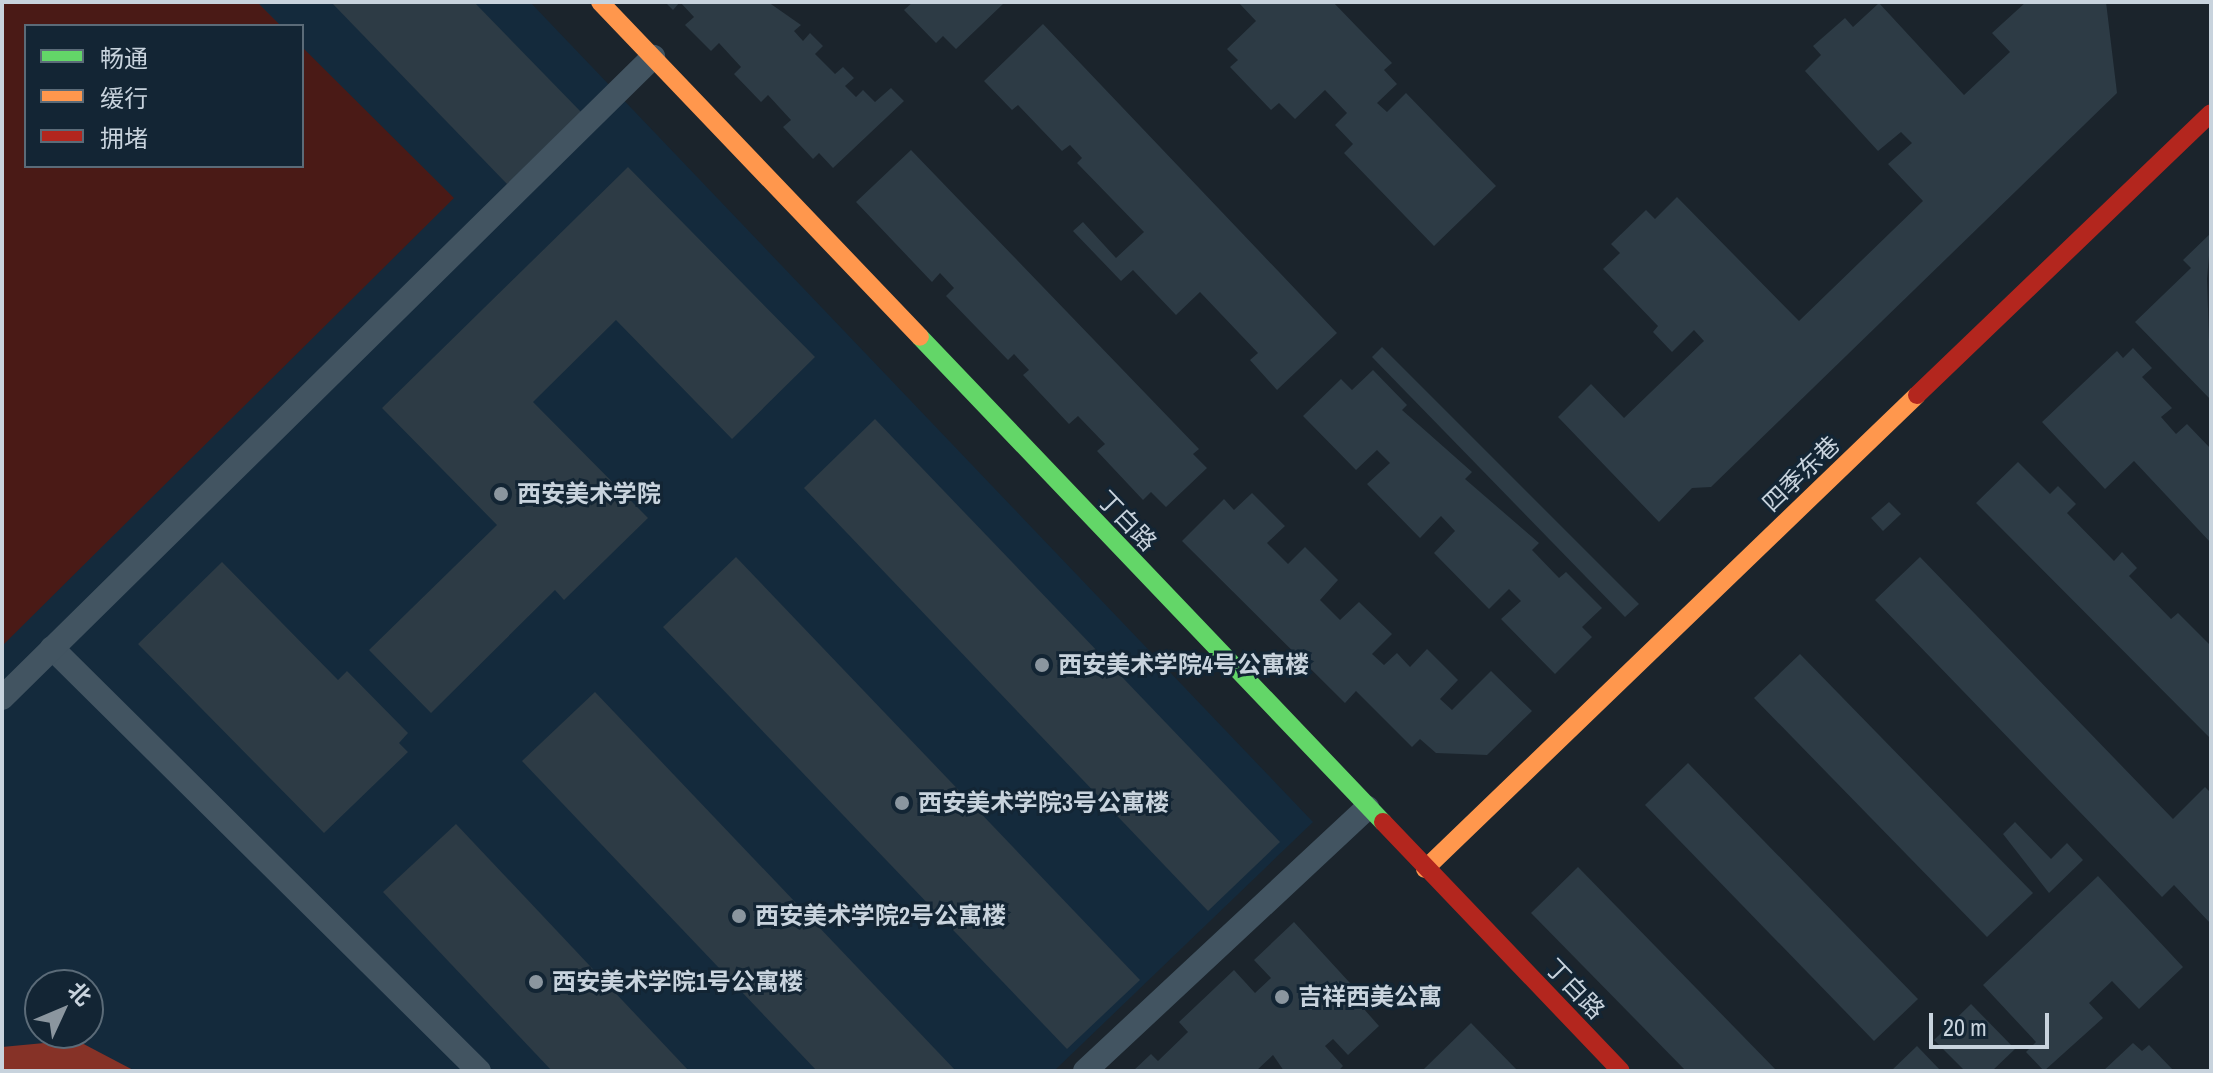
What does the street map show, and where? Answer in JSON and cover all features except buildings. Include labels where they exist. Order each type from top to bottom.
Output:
[{"type":"street","name":"丁白路","points":[[600,2],[1621,1071]]},
{"type":"street","name":"四季东巷","points":[[1425,869],[2211,113]]},
{"type":"lane","points":[[2,698],[653,57]]},
{"type":"lane","points":[[52,648],[479,1071]]},
{"type":"lane","points":[[1085,1071],[1367,808]]},
{"type":"shaded area","name":"西安美术学院","points":[[2,2],[530,2],[1313,822],[1054,1071],[2,1071]]},
{"type":"shaded area","points":[[2,2],[257,2],[279,24],[24,24],[24,168],[304,168],[304,49],[454,198],[2,646]]},
{"type":"shaded area","points":[[24,1045],[24,1049],[93,1049],[135,1071],[2,1071],[2,1047]]},
{"type":"traffic: fast","points":[[920,337],[1383,822]]},
{"type":"traffic: slow","points":[[600,2],[920,337]]},
{"type":"traffic: slow","points":[[1425,869],[1917,395]]},
{"type":"traffic: jam","points":[[1917,395],[2211,113]]},
{"type":"traffic: jam","points":[[1383,822],[1621,1071]]},
{"type":"place","name":"西安美术学院","points":[[501,494]]},
{"type":"place","name":"西安美术学院4号公寓楼","points":[[1042,665]]},
{"type":"place","name":"西安美术学院3号公寓楼","points":[[902,803]]},
{"type":"place","name":"西安美术学院2号公寓楼","points":[[739,916]]},
{"type":"place","name":"西安美术学院1号公寓楼","points":[[536,982]]},
{"type":"place","name":"吉祥西美公寓","points":[[1282,997]]}]
